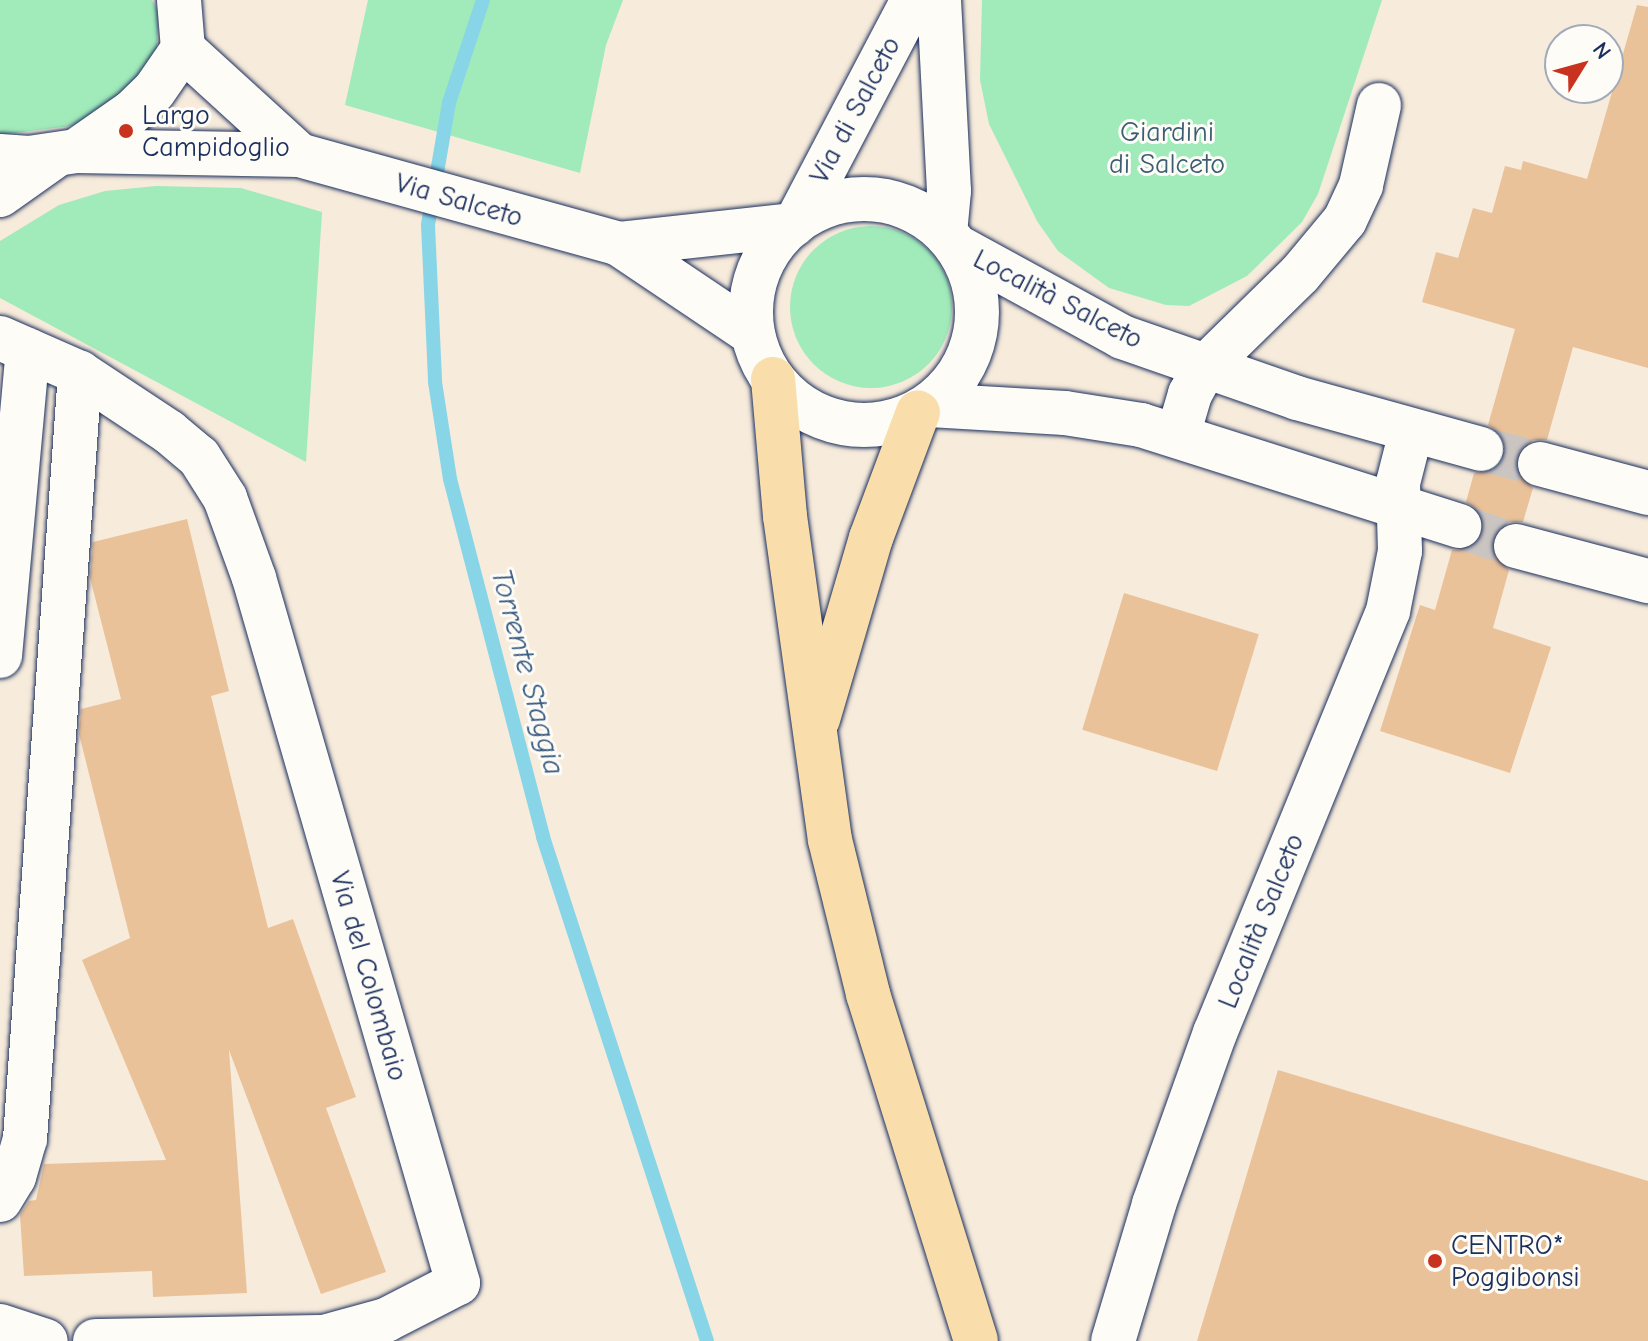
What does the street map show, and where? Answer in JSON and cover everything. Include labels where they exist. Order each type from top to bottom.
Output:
[{"type":"highway","points":[[773,379],[813,736],[852,937],[976,1341]]},
{"type":"highway","points":[[813,736],[871,538],[924,409]]},
{"type":"street","points":[[0,195],[65,154],[154,91],[183,49],[179,0]]},
{"type":"street","name":"Via di Salceto","points":[[795,223],[913,0]]},
{"type":"street","name":"Via di Salceto","points":[[939,0],[951,240]]},
{"type":"street","name":"Via Salceto","points":[[183,49],[299,155]]},
{"type":"street","points":[[1178,435],[1190,394],[1205,367],[1333,239],[1361,185],[1379,105]]},
{"type":"street","points":[[0,156],[65,154]]},
{"type":"street","name":"Via Salceto","points":[[65,154],[299,155],[619,244],[753,334]]},
{"type":"street","points":[[858,199],[890,202],[920,213],[951,240],[975,291],[977,323],[970,355],[953,383],[924,409],[887,424],[855,426],[824,418],[795,402],[773,379],[753,334],[752,302],[759,271],[775,243],[795,223],[826,206],[858,199]]},
{"type":"street","name":"Via Salceto","points":[[619,244],[795,223]]},
{"type":"street","name":"Località Salceto","points":[[951,240],[1092,323],[1205,367],[1411,432],[1481,449]]},
{"type":"street","name":"Via del Colombaio","points":[[0,656],[14,344],[80,373],[183,442],[214,476],[236,523],[458,1283],[386,1320],[324,1337],[95,1341]]},
{"type":"street","points":[[0,1200],[14,1177],[25,1139],[80,373]]},
{"type":"street","points":[[924,409],[1078,414],[1178,435],[1397,503],[1459,526]]},
{"type":"street","name":"Località Salceto","points":[[1113,1341],[1154,1204],[1215,1033],[1388,611],[1399,566],[1397,503],[1411,432]]},
{"type":"street","points":[[1540,464],[1648,493]]},
{"type":"street","points":[[1516,546],[1648,581]]},
{"type":"street","points":[[0,1326],[46,1341]]},
{"type":"green space","points":[[0,0],[152,0],[159,12],[156,57],[104,112],[70,126],[0,135]]},
{"type":"green space","points":[[368,0],[623,0],[606,45],[580,173],[345,105]]},
{"type":"green space","name":"Giardini di Salceto","points":[[982,0],[1382,0],[1318,194],[1302,222],[1247,276],[1189,306],[1166,305],[1109,288],[1058,251],[1037,221],[989,124],[980,80]]},
{"type":"green space","points":[[156,186],[241,188],[322,212],[306,462],[0,298],[0,241],[59,205],[105,191]]},
{"type":"green space","points":[[871,226],[902,232],[929,249],[946,276],[952,307],[946,338],[929,365],[902,382],[871,388],[840,382],[813,365],[796,338],[790,307],[796,276],[813,249],[840,232]]},
{"type":"building","points":[[1637,5],[1648,7],[1648,368],[1573,347],[1547,440],[1533,440],[1516,457],[1516,471],[1533,488],[1523,522],[1509,522],[1492,539],[1492,553],[1509,570],[1493,628],[1551,647],[1510,773],[1380,731],[1420,605],[1435,610],[1452,550],[1465,550],[1482,534],[1478,510],[1466,502],[1474,473],[1498,467],[1505,455],[1499,432],[1488,425],[1515,329],[1422,302],[1436,252],[1458,258],[1473,208],[1492,213],[1505,166],[1521,170],[1523,161],[1587,179],[1609,104],[1624,104],[1624,50]]},
{"type":"building","points":[[187,519],[229,691],[211,696],[268,928],[293,919],[356,1097],[326,1108],[386,1272],[321,1294],[229,1050],[247,1293],[153,1297],[152,1271],[24,1276],[20,1215],[29,1201],[36,1200],[44,1164],[166,1160],[82,960],[130,938],[79,734],[81,709],[121,699],[90,578],[93,542]]},
{"type":"building","points":[[1124,593],[1259,634],[1217,771],[1082,730]]},
{"type":"building","name":"CENTRO* Poggibonsi","points":[[1278,1070],[1648,1181],[1648,1341],[1197,1341]]},
{"type":"waterway","name":"Torrente Staggia","points":[[483,0],[449,103],[428,225],[435,382],[450,479],[543,837],[707,1341]]},
{"type":"tunnel","points":[[1481,449],[1540,464]]},
{"type":"tunnel","points":[[1459,526],[1516,546]]},
{"type":"place","name":"Largo Campidoglio","points":[[126,131]]},
{"type":"place","name":"CENTRO* Poggibonsi","points":[[1435,1261]]}]
